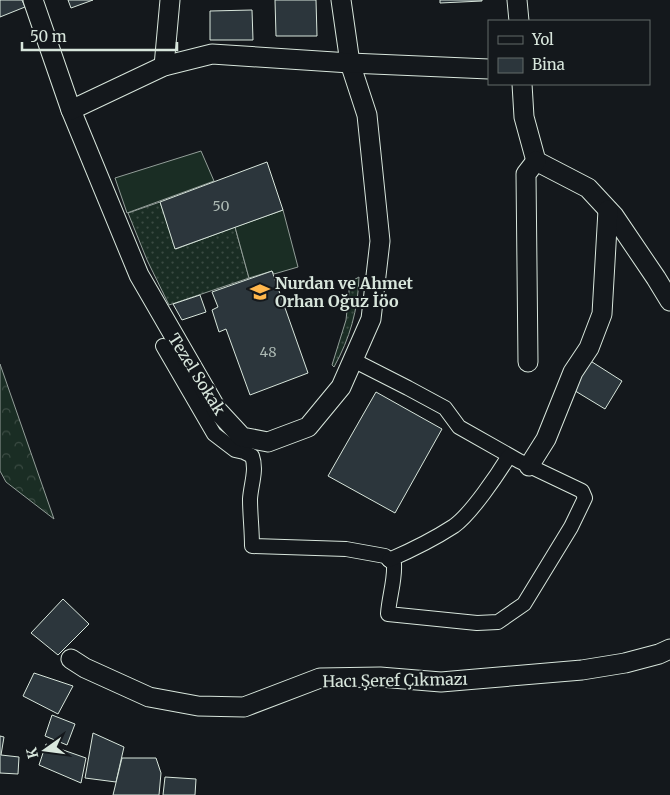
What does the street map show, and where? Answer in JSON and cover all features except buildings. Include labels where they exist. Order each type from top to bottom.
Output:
[{"type":"street","name":"Tezel Sokak","points":[[33,0],[71,110],[139,275],[217,410],[242,436],[268,442],[308,427],[341,387],[371,319],[380,241],[366,115],[350,63],[341,0]]},
{"type":"street","points":[[164,66],[170,0]]},
{"type":"street","points":[[517,0],[518,20]]},
{"type":"street","points":[[71,110],[164,66],[212,54],[350,63],[488,69]]},
{"type":"street","points":[[522,85],[524,117],[536,161],[588,188],[608,210],[670,301]]},
{"type":"street","points":[[528,362],[526,174],[536,161]]},
{"type":"street","points":[[529,466],[546,439],[573,372],[589,348],[602,314],[608,210]]},
{"type":"street","points":[[163,346],[214,434],[235,450],[252,456],[255,465],[250,499],[252,546],[346,549],[385,556],[394,564],[395,577],[389,596],[388,614],[477,623],[498,622],[524,604],[571,527],[585,498],[582,491],[510,456],[460,427],[445,408],[353,360]]},
{"type":"street","points":[[390,560],[456,525],[498,474],[510,456]]},
{"type":"street","name":"Hacı Şeref Çıkmazı","points":[[70,659],[85,668],[150,696],[198,706],[244,707],[320,678],[380,677],[441,682],[582,670],[625,663],[659,654],[670,649]]},
{"type":"green space","points":[[201,151],[214,181],[127,213],[115,178]]},
{"type":"green space","points":[[160,202],[176,249],[235,227],[249,278],[169,305],[147,260],[128,213]]},
{"type":"green space","points":[[283,210],[298,267],[274,274],[272,271],[249,278],[235,227]]},
{"type":"green space","points":[[359,277],[357,301],[352,324],[345,345],[334,367],[332,365],[346,320],[350,282]]},
{"type":"green space","points":[[0,364],[54,519],[6,482],[0,471]]},
{"type":"place","name":"Nurdan ve Ahmet Orhan Oğuz İöo","points":[[260,292]]}]
